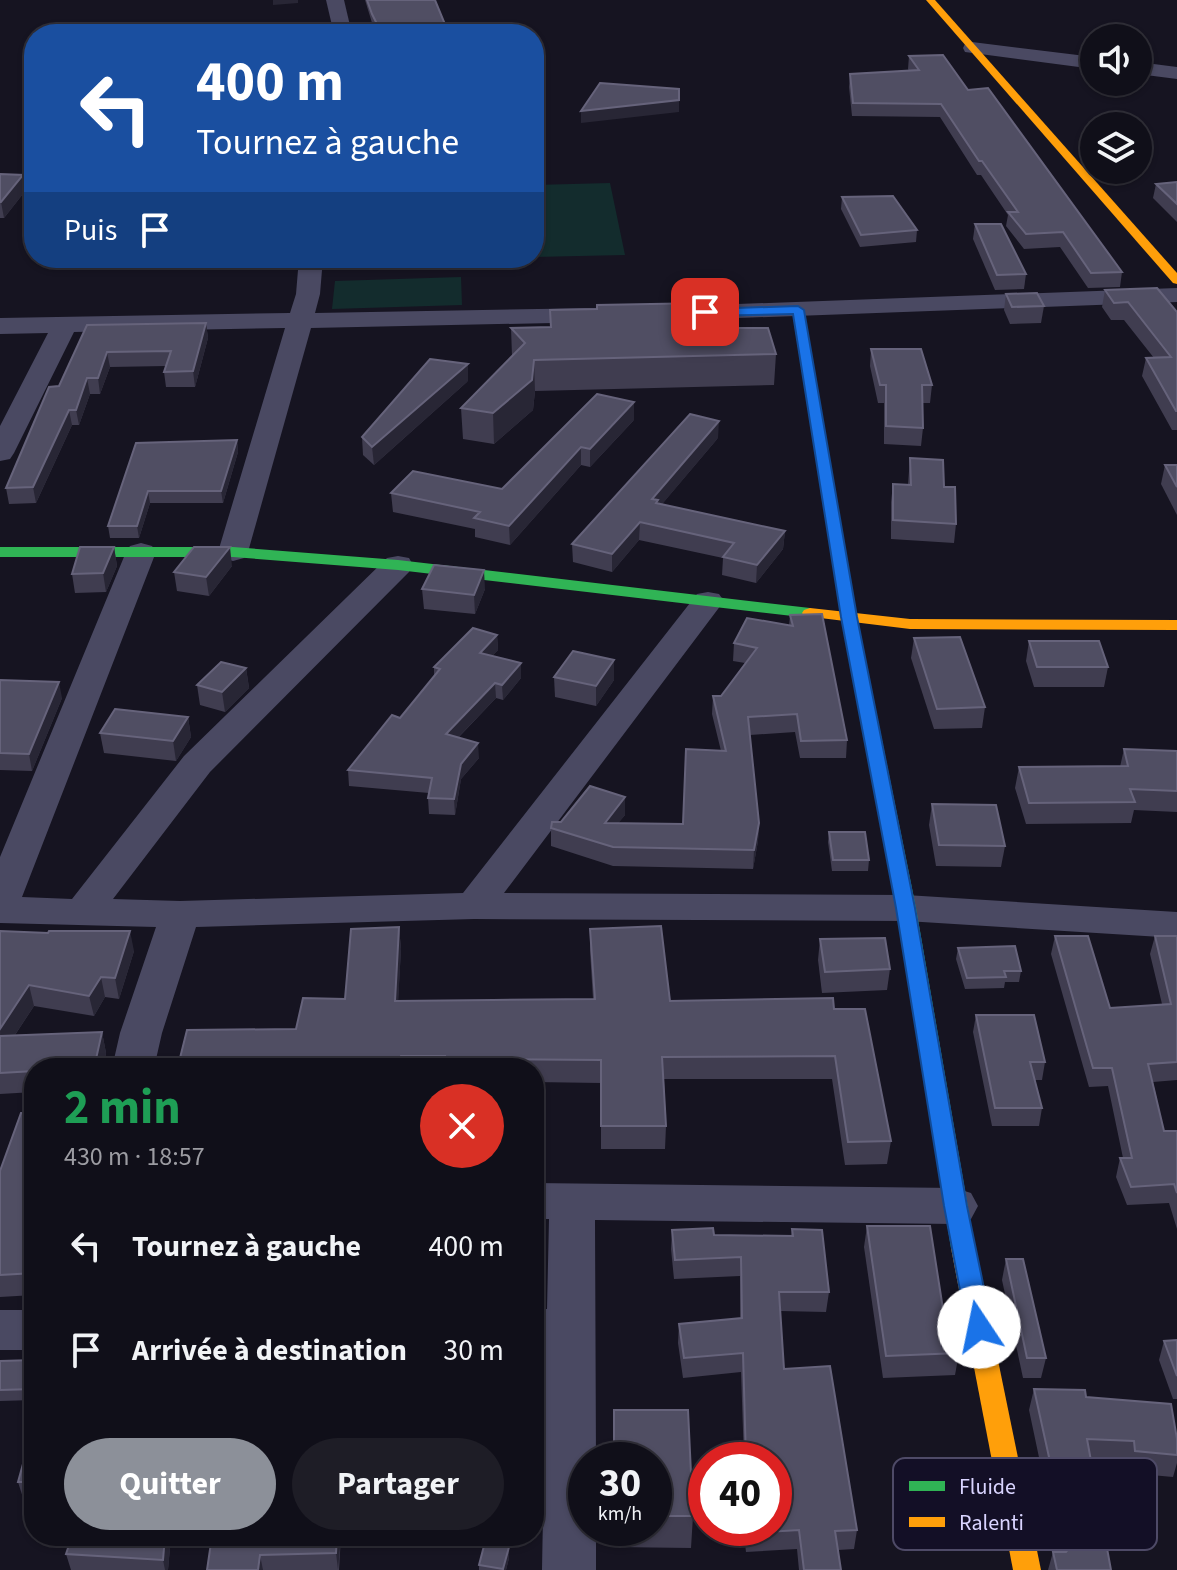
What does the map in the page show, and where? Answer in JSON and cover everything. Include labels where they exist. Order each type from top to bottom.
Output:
[{"type":"street","points":[[335,0],[341,24]]},
{"type":"street","points":[[930,0],[1177,280]]},
{"type":"street","points":[[972,48],[1080,61]]},
{"type":"street","points":[[1152,70],[1177,73]]},
{"type":"street","points":[[233,552],[308,294],[310,268]]},
{"type":"street","points":[[0,326],[300,323],[798,310],[1177,295]]},
{"type":"street","points":[[798,310],[849,617],[906,908],[955,1206],[1005,1458]]},
{"type":"street","points":[[0,453],[65,325]]},
{"type":"street","points":[[0,552],[233,552],[398,565],[910,624],[1177,625]]},
{"type":"street","points":[[141,552],[0,907],[82,913],[180,914],[474,906],[906,908],[1177,925]]},
{"type":"street","points":[[82,913],[197,764],[398,565]]},
{"type":"street","points":[[474,906],[708,601]]},
{"type":"street","points":[[135,1058],[180,914]]},
{"type":"street","points":[[569,1570],[553,1329],[553,1202],[955,1206]]},
{"type":"street","points":[[0,1330],[24,1330]]},
{"type":"street","points":[[1023,1550],[1027,1570]]},
{"type":"green space","points":[[610,183],[625,255],[544,257],[544,185]]},
{"type":"green space","points":[[461,277],[462,305],[332,309],[335,281]]},
{"type":"building","points":[[367,0],[435,0],[445,24],[377,24]]},
{"type":"building","points":[[943,55],[968,90],[988,88],[1122,272],[1091,273],[1063,232],[1026,234],[1008,212],[1018,212],[941,104],[853,103],[850,74],[919,70],[909,56]]},
{"type":"building","points":[[600,83],[679,89],[679,100],[581,111]]},
{"type":"building","points":[[0,174],[23,175],[1,202],[0,202]]},
{"type":"building","points":[[1177,182],[1177,204],[1156,184]]},
{"type":"building","points":[[893,196],[917,230],[861,235],[842,197]]},
{"type":"building","points":[[975,224],[1001,224],[1026,274],[997,275]]},
{"type":"building","points":[[1157,288],[1177,312],[1177,411],[1146,358],[1171,357],[1128,302],[1114,303],[1105,290]]},
{"type":"building","points":[[1037,293],[1044,306],[1012,307],[1006,294]]},
{"type":"building","points":[[705,303],[709,323],[724,322],[726,328],[768,328],[776,354],[534,360],[532,380],[493,413],[461,408],[525,343],[511,328],[551,327],[550,310],[597,309],[597,305]]},
{"type":"building","points":[[206,323],[193,371],[164,372],[171,351],[107,352],[98,378],[87,378],[76,410],[69,410],[33,487],[6,488],[49,387],[59,386],[87,325]]},
{"type":"building","points":[[871,349],[921,349],[932,385],[922,385],[923,428],[886,426],[886,385],[880,385]]},
{"type":"building","points":[[430,359],[468,364],[372,447],[362,437]]},
{"type":"building","points":[[597,394],[634,402],[590,449],[581,447],[509,526],[474,518],[480,512],[391,493],[413,471],[502,489]]},
{"type":"building","points":[[690,414],[719,421],[652,499],[658,500],[656,503],[785,531],[757,565],[723,557],[734,543],[640,522],[612,554],[572,544]]},
{"type":"building","points":[[237,440],[221,491],[148,491],[137,526],[108,526],[136,443]]},
{"type":"building","points":[[910,458],[943,460],[944,487],[955,487],[956,524],[893,520],[893,484],[911,485]]},
{"type":"building","points":[[1165,465],[1177,465],[1177,487]]},
{"type":"building","points":[[80,547],[114,547],[103,573],[72,574]]},
{"type":"building","points":[[194,547],[230,547],[206,577],[174,572]]},
{"type":"building","points":[[434,565],[484,570],[474,595],[422,589]]},
{"type":"building","points":[[822,614],[847,740],[801,741],[797,714],[748,717],[759,823],[754,850],[613,847],[551,828],[552,822],[561,822],[590,786],[625,797],[605,823],[683,824],[686,749],[726,751],[713,696],[721,696],[757,648],[734,643],[747,618],[793,626],[790,615]]},
{"type":"building","points":[[473,628],[497,635],[480,653],[521,663],[502,685],[495,683],[446,734],[478,743],[461,764],[454,799],[428,798],[432,778],[348,770],[392,715],[400,718],[440,669],[434,667]]},
{"type":"building","points":[[960,637],[985,707],[937,709],[914,638]]},
{"type":"building","points":[[1029,641],[1099,641],[1108,667],[1037,667]]},
{"type":"building","points":[[573,651],[614,660],[596,686],[554,677]]},
{"type":"building","points":[[221,662],[246,668],[222,692],[197,685]]},
{"type":"building","points":[[0,680],[59,682],[29,754],[0,753]]},
{"type":"building","points":[[115,709],[188,717],[173,741],[100,733]]},
{"type":"building","points":[[1124,749],[1177,751],[1177,791],[1130,789],[1135,802],[1029,803],[1019,767],[1128,766]]},
{"type":"building","points":[[932,804],[996,805],[1005,846],[939,845]]},
{"type":"building","points":[[829,832],[865,832],[869,860],[833,860]]},
{"type":"building","points":[[661,926],[670,1001],[833,998],[834,1009],[865,1009],[891,1141],[848,1142],[835,1056],[662,1057],[666,1126],[601,1126],[601,1060],[445,1056],[180,1058],[187,1030],[296,1029],[303,998],[345,999],[351,929],[399,927],[395,1001],[595,999],[590,929]]},
{"type":"building","points":[[0,931],[130,931],[115,978],[101,977],[89,996],[29,985],[0,1029]]},
{"type":"building","points":[[1055,936],[1088,936],[1110,1008],[1171,1004],[1155,936],[1177,936],[1177,1062],[1148,1064],[1164,1131],[1177,1131],[1177,1193],[1174,1184],[1131,1187],[1120,1158],[1132,1158],[1112,1068],[1093,1068]]},
{"type":"building","points":[[885,938],[890,969],[825,972],[820,939]]},
{"type":"building","points":[[1015,946],[1021,971],[1004,971],[1006,977],[967,978],[958,948]]},
{"type":"building","points":[[976,1015],[1034,1015],[1045,1062],[1030,1062],[1042,1108],[995,1108]]},
{"type":"building","points":[[102,1032],[96,1058],[24,1058],[24,1072],[0,1073],[0,1036]]},
{"type":"building","points":[[21,1113],[24,1113],[24,1274],[0,1275],[0,1171]]},
{"type":"building","points":[[867,1226],[930,1226],[943,1309],[949,1309],[959,1353],[886,1356]]},
{"type":"building","points":[[713,1228],[714,1235],[793,1236],[792,1229],[822,1230],[829,1292],[779,1292],[784,1369],[830,1366],[857,1530],[835,1531],[841,1570],[804,1570],[799,1530],[792,1530],[792,1442],[745,1442],[743,1353],[684,1358],[679,1324],[742,1318],[741,1257],[675,1260],[672,1230]]},
{"type":"building","points":[[1006,1259],[1023,1259],[1046,1358],[1027,1358]]},
{"type":"building","points":[[1177,1340],[1177,1376],[1164,1341]]},
{"type":"building","points":[[24,1360],[24,1389],[0,1390],[0,1361]]},
{"type":"building","points":[[1034,1389],[1085,1390],[1086,1397],[1171,1404],[1177,1455],[1135,1451],[1134,1441],[1087,1439],[1090,1458],[1049,1458]]},
{"type":"building","points":[[614,1410],[688,1410],[688,1516],[672,1516],[672,1442],[614,1442]]},
{"type":"building","points":[[24,1460],[24,1482],[18,1482]]},
{"type":"building","points":[[69,1546],[164,1546],[163,1560],[66,1554]]},
{"type":"building","points":[[211,1546],[336,1546],[336,1553],[260,1555],[258,1570],[207,1570]]},
{"type":"building","points":[[484,1546],[509,1547],[503,1569],[479,1565]]},
{"type":"building","points":[[1107,1550],[1111,1570],[1057,1570],[1053,1552]]},
{"type":"traffic: fast","points":[[798,310],[849,617],[906,908],[963,1248]]},
{"type":"traffic: fast","points":[[0,552],[233,552],[398,565],[810,613]]},
{"type":"traffic: slow","points":[[930,0],[1177,280]]},
{"type":"traffic: slow","points":[[810,613],[910,624],[1177,625]]},
{"type":"traffic: slow","points":[[963,1248],[1005,1458]]},
{"type":"traffic: slow","points":[[1023,1550],[1027,1570]]},
{"type":"route","points":[[705,312],[798,310],[849,617],[906,908],[955,1206],[979,1327]]}]
